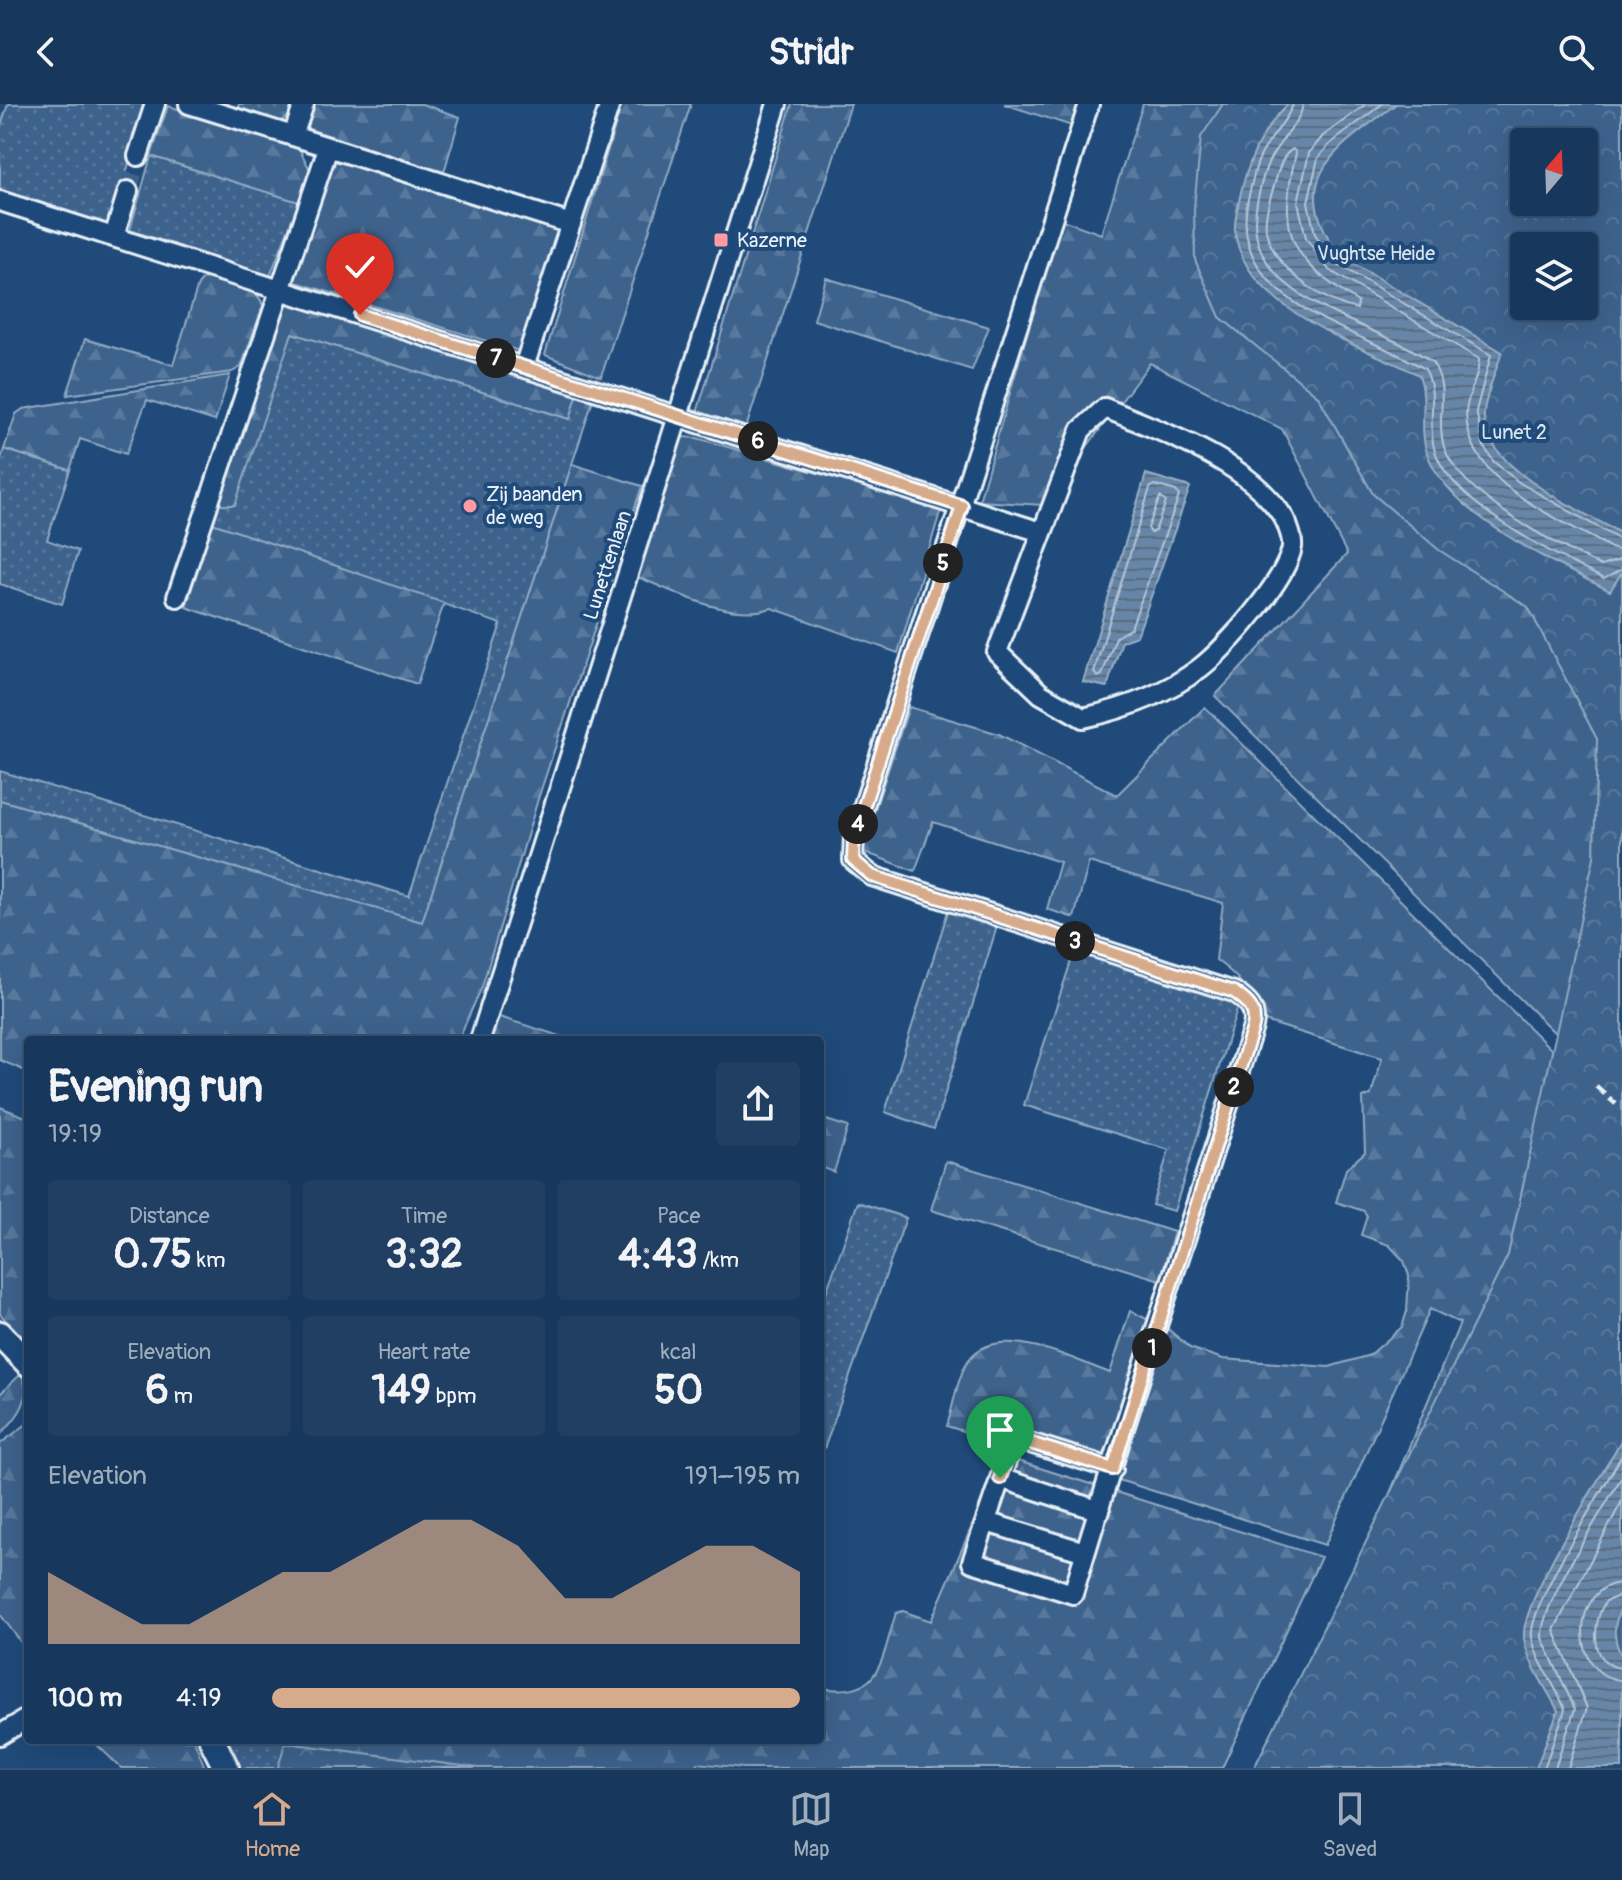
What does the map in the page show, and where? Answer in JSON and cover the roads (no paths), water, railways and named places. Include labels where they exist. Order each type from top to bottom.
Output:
[{"type":"main road","points":[[0,1334],[24,1359]]},
{"type":"main road","points":[[214,1744],[226,1768]]},
{"type":"street","points":[[138,156],[155,104]]},
{"type":"street","points":[[189,104],[571,224]]},
{"type":"street","points":[[293,136],[304,104]]},
{"type":"street","points":[[524,367],[610,104]]},
{"type":"street","name":"Lunettenlaan","points":[[481,1036],[777,104]]},
{"type":"street","points":[[1089,104],[854,836],[853,860],[872,876],[1234,992],[1248,1002],[1255,1016],[1100,1511],[1085,1552],[1073,1594],[972,1562],[1014,1438],[1113,1469]]},
{"type":"street","points":[[177,597],[278,289],[328,148]]},
{"type":"street","points":[[114,237],[128,191]]},
{"type":"street","points":[[0,201],[1041,532]]},
{"type":"street","points":[[1105,408],[1158,430],[1243,474],[1285,519],[1293,545],[1286,566],[1246,619],[1200,668],[1126,709],[1083,718],[1041,694],[997,652],[1041,532],[1081,430],[1105,408]]},
{"type":"street","points":[[1000,1478],[1100,1511]]},
{"type":"street","points":[[986,1522],[1085,1552]]},
{"type":"street","points":[[0,1735],[24,1720]]},
{"type":"water","points":[[1288,104],[1396,104],[1354,135],[1325,167],[1317,184],[1316,204],[1323,228],[1339,255],[1502,352],[1485,405],[1487,432],[1498,451],[1536,485],[1622,534],[1622,572],[1610,591],[1506,535],[1456,496],[1438,475],[1427,453],[1419,375],[1308,321],[1259,282],[1243,258],[1235,226],[1246,176],[1265,133]]},
{"type":"water","points":[[1146,474],[1190,487],[1137,636],[1122,641],[1107,687],[1083,682]]},
{"type":"water","points":[[1622,1439],[1622,1606],[1615,1631],[1622,1657],[1622,1768],[1536,1768],[1558,1711],[1529,1656],[1524,1638],[1526,1621],[1548,1569]]},
{"type":"tunnel","points":[[128,191],[138,156]]},
{"type":"railway","points":[[1596,1086],[1616,1104]]},
{"type":"place","name":"Kazerne","points":[[721,240]]},
{"type":"place","name":"Zij baanden de weg","points":[[470,506]]},
{"type":"park label","name":"Vughtse Heide","points":[[1376,253]]},
{"type":"park label","name":"Lunet 2","points":[[1514,432]]}]
